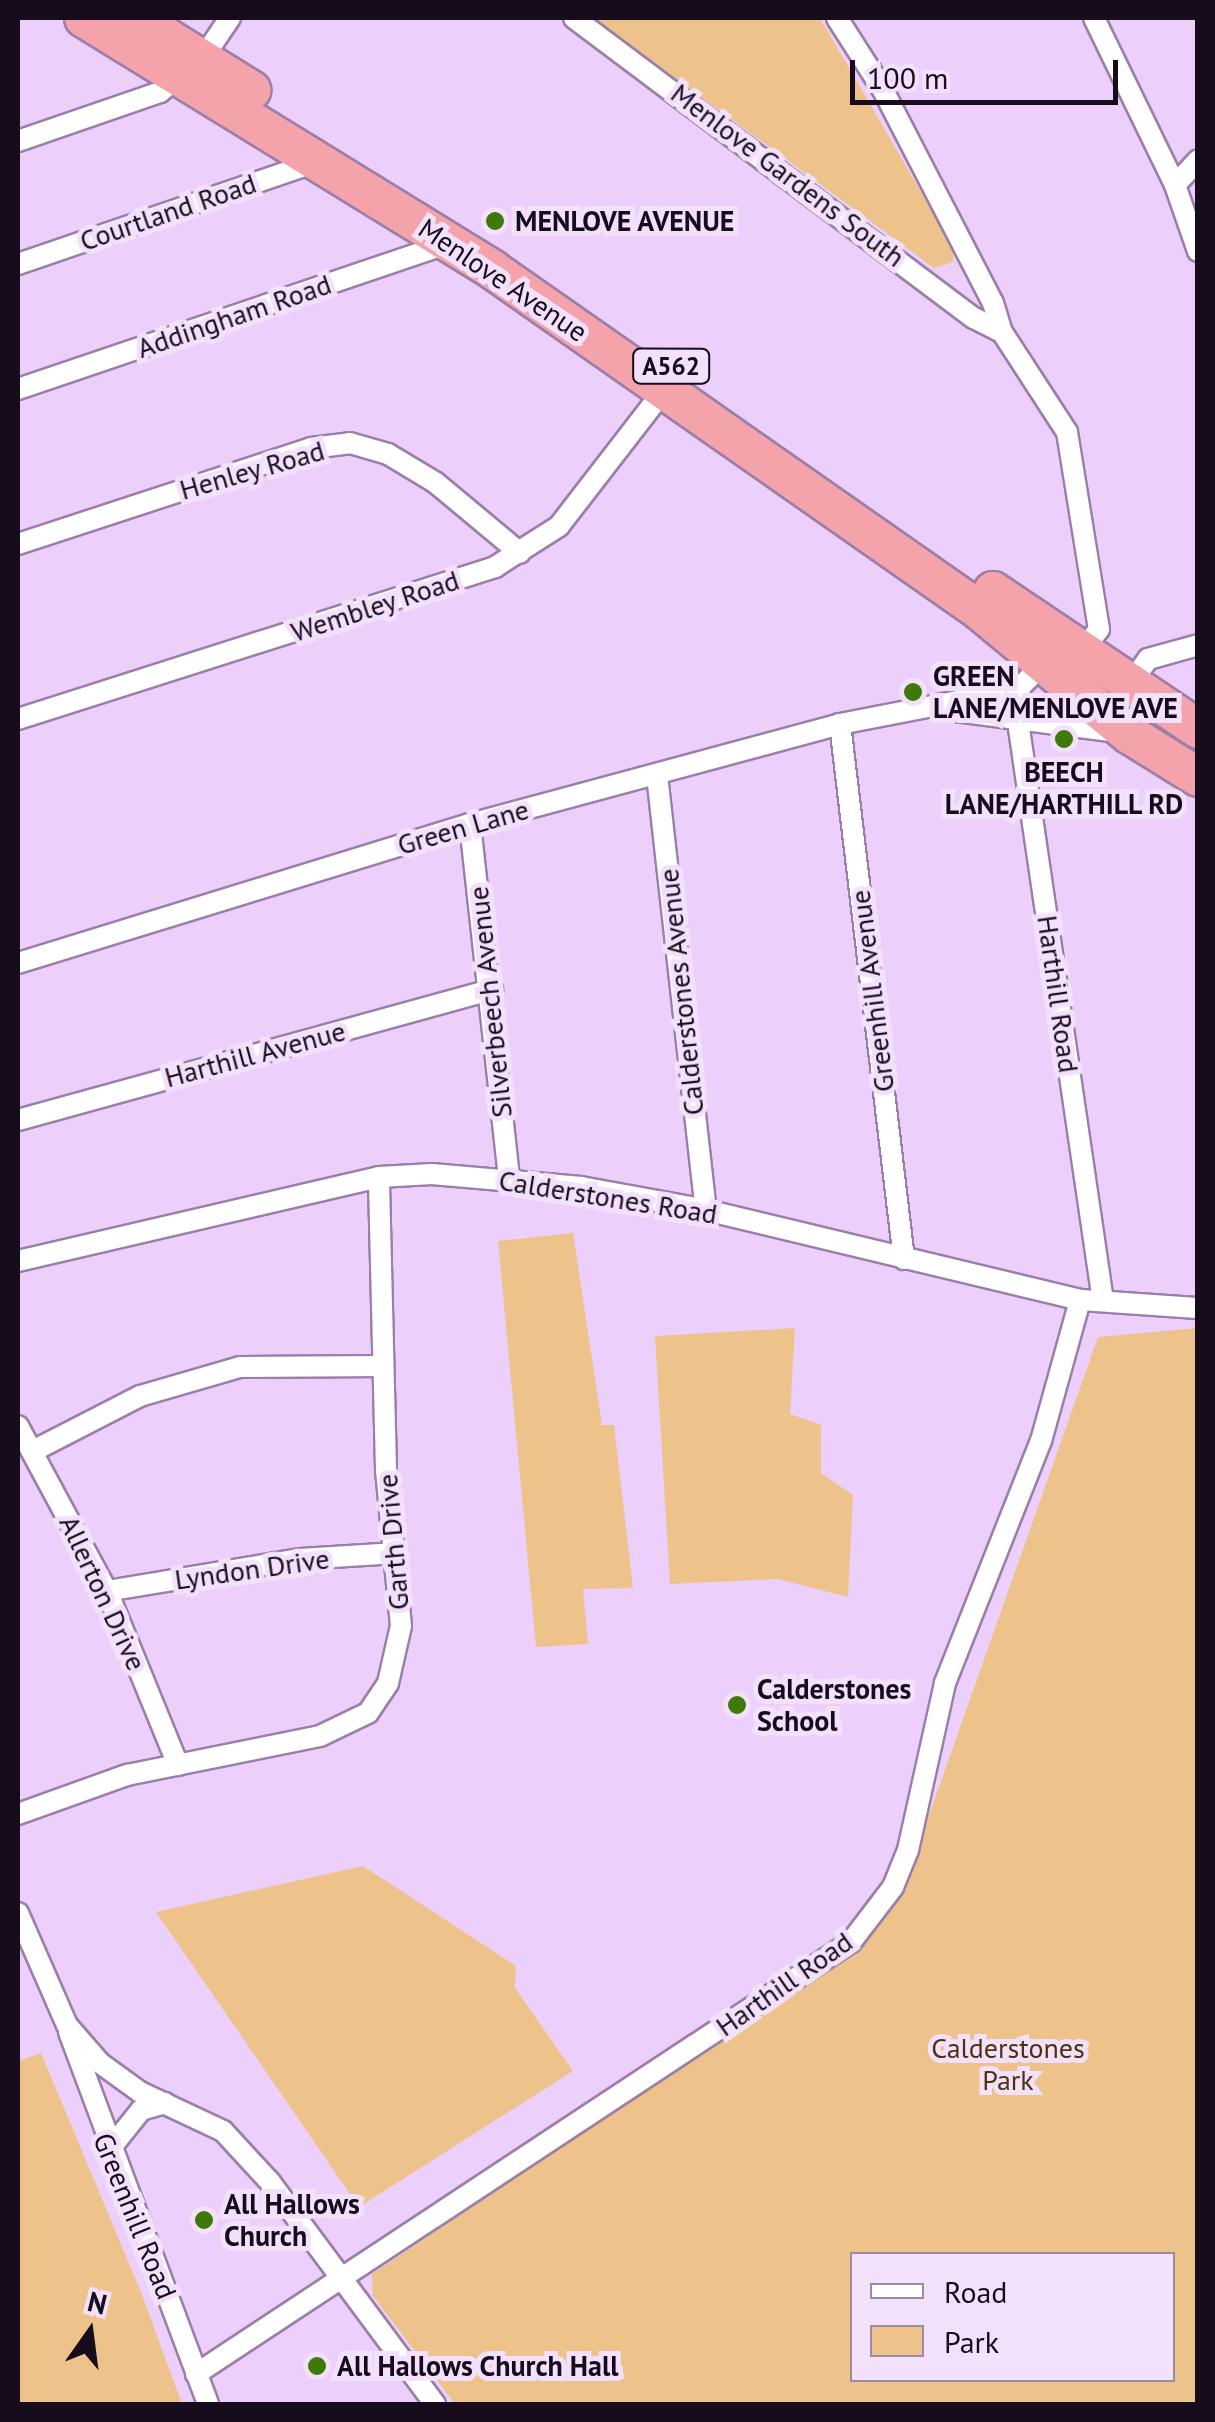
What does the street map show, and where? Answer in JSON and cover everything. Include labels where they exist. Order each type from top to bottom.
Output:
[{"type":"highway","name":"Menlove Avenue","points":[[84,18],[190,67],[455,216],[1081,653],[1182,719]]},
{"type":"highway","name":"Menlove Avenue","points":[[134,18],[190,67],[318,161],[450,242],[665,389],[1032,675],[1198,778]]},
{"type":"highway","points":[[1032,675],[1081,653]]},
{"type":"highway","points":[[1135,738],[1182,719]]},
{"type":"street","points":[[18,141],[160,92],[190,67],[230,18]]},
{"type":"street","name":"Menlove Gardens South","points":[[574,18],[974,318],[1002,332]]},
{"type":"street","points":[[837,18],[901,124],[993,302],[1002,332],[1066,432],[1099,629],[1081,653]]},
{"type":"street","points":[[1094,18],[1175,186],[1198,251]]},
{"type":"street","points":[[1175,186],[1198,160]]},
{"type":"street","name":"Courtland Road","points":[[18,264],[318,161]]},
{"type":"street","name":"Addingham Road","points":[[18,390],[450,242]]},
{"type":"street","name":"Wembley Road","points":[[18,720],[442,586],[520,552],[560,526],[665,389]]},
{"type":"street","name":"Henley Road","points":[[18,544],[311,448],[350,444],[388,454],[436,483],[520,552]]},
{"type":"street","points":[[1130,684],[1148,660],[1198,644]]},
{"type":"street","name":"Green Lane","points":[[18,962],[470,824],[1032,675]]},
{"type":"street","name":"Harthill Road","points":[[1032,675],[1017,715],[1103,1301]]},
{"type":"street","name":"Green Lane","points":[[913,708],[1017,715],[1135,738]]},
{"type":"street","name":"Greenhill Avenue","points":[[840,724],[904,1258]]},
{"type":"street","name":"Calderstones Avenue","points":[[657,775],[706,1210]]},
{"type":"street","name":"Silverbeech Avenue","points":[[470,824],[492,989],[509,1180]]},
{"type":"street","name":"Harthill Avenue","points":[[18,1120],[492,989]]},
{"type":"street","name":"Calderstones Road","points":[[18,1261],[379,1177],[509,1180],[706,1210],[1080,1300],[1198,1308]]},
{"type":"street","name":"Garth Drive","points":[[18,1814],[63,1794],[320,1736],[368,1713],[388,1683],[402,1626],[382,1366],[379,1177]]},
{"type":"street","name":"Harthill Road","points":[[196,2374],[850,1942],[882,1900],[908,1850],[945,1683],[1041,1441],[1080,1300]]},
{"type":"street","points":[[33,1452],[140,1396],[240,1368],[382,1366]]},
{"type":"street","name":"Allerton Drive","points":[[18,1426],[108,1592],[178,1765]]},
{"type":"street","name":"Lyndon Drive","points":[[108,1592],[300,1559],[396,1553]]},
{"type":"street","points":[[18,1913],[67,2026],[100,2063],[164,2103],[223,2131],[270,2182],[436,2404]]},
{"type":"street","name":"Greenhill Road","points":[[67,2026],[109,2150],[208,2404]]},
{"type":"street","points":[[109,2150],[141,2110],[164,2103]]},
{"type":"green space","points":[[594,18],[820,18],[954,249],[953,262],[934,268]]},
{"type":"green space","points":[[573,1233],[602,1425],[614,1425],[633,1588],[583,1589],[588,1644],[536,1647],[498,1241]]},
{"type":"green space","points":[[795,1328],[790,1414],[821,1425],[821,1473],[853,1495],[848,1597],[778,1579],[670,1584],[655,1336]]},
{"type":"green space","name":"Calderstones Park","points":[[1197,1328],[1197,2404],[455,2404],[373,2296],[372,2274],[854,1951],[916,1852],[1098,1337]]},
{"type":"green space","points":[[363,1866],[516,1966],[515,1988],[573,2071],[359,2207],[156,1912]]},
{"type":"green space","points":[[41,2053],[141,2292],[182,2404],[18,2404],[18,2061]]},
{"type":"place","name":"MENLOVE AVENUE","points":[[495,221]]},
{"type":"place","name":"GREEN LANE/MENLOVE AVE","points":[[913,692]]},
{"type":"place","name":"BEECH LANE/HARTHILL RD","points":[[1064,739]]},
{"type":"place","name":"Calderstones School","points":[[737,1705]]},
{"type":"place","name":"All Hallows Church","points":[[204,2220]]},
{"type":"place","name":"All Hallows Church Hall","points":[[317,2366]]}]
